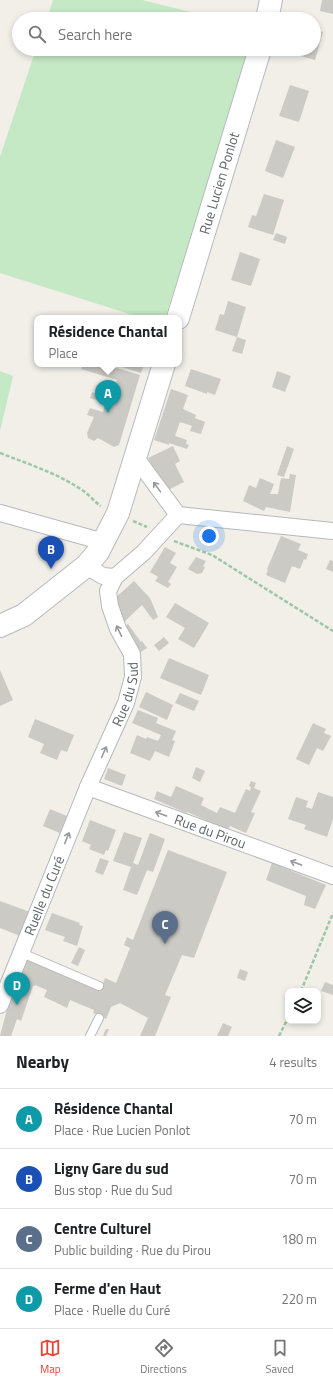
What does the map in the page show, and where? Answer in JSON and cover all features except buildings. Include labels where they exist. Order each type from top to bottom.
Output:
[{"type":"main road","points":[[268,12],[271,0]]},
{"type":"main road","name":"Rue Lucien Ponlot","points":[[179,315],[258,56]]},
{"type":"main road","points":[[0,626],[24,615],[96,553],[118,513],[163,367]]},
{"type":"street","points":[[136,458],[178,515],[333,531]]},
{"type":"street","points":[[0,513],[96,553],[115,577]]},
{"type":"street","name":"Rue du Sud","points":[[88,787],[126,703],[133,677],[132,654],[118,629],[110,606],[108,591],[115,577],[144,552],[178,515]]},
{"type":"street","name":"Rue du Pirou","points":[[88,787],[333,876]]},
{"type":"street","name":"Ruelle du Curé","points":[[0,1005],[88,787]]},
{"type":"lane","points":[[22,953],[99,986]]},
{"type":"lane","points":[[90,1036],[99,1018]]},
{"type":"path","points":[[0,453],[52,473],[83,490],[97,504],[174,541],[212,555],[333,631]]},
{"type":"path","points":[[302,988],[333,913]]},
{"type":"path","points":[[279,1036],[285,1024]]},
{"type":"green space","points":[[53,0],[142,0],[191,12],[49,12]]},
{"type":"green space","points":[[34,56],[249,56],[166,315],[133,315],[0,273],[0,157]]},
{"type":"green space","points":[[0,371],[13,376],[0,431]]},
{"type":"place","name":"Résidence Chantal","points":[[108,413]]},
{"type":"place","name":"Ligny Gare du sud","points":[[51,569]]},
{"type":"place","name":"Centre Culturel","points":[[165,944]]},
{"type":"place","name":"Ferme d'en Haut","points":[[17,1005]]}]
